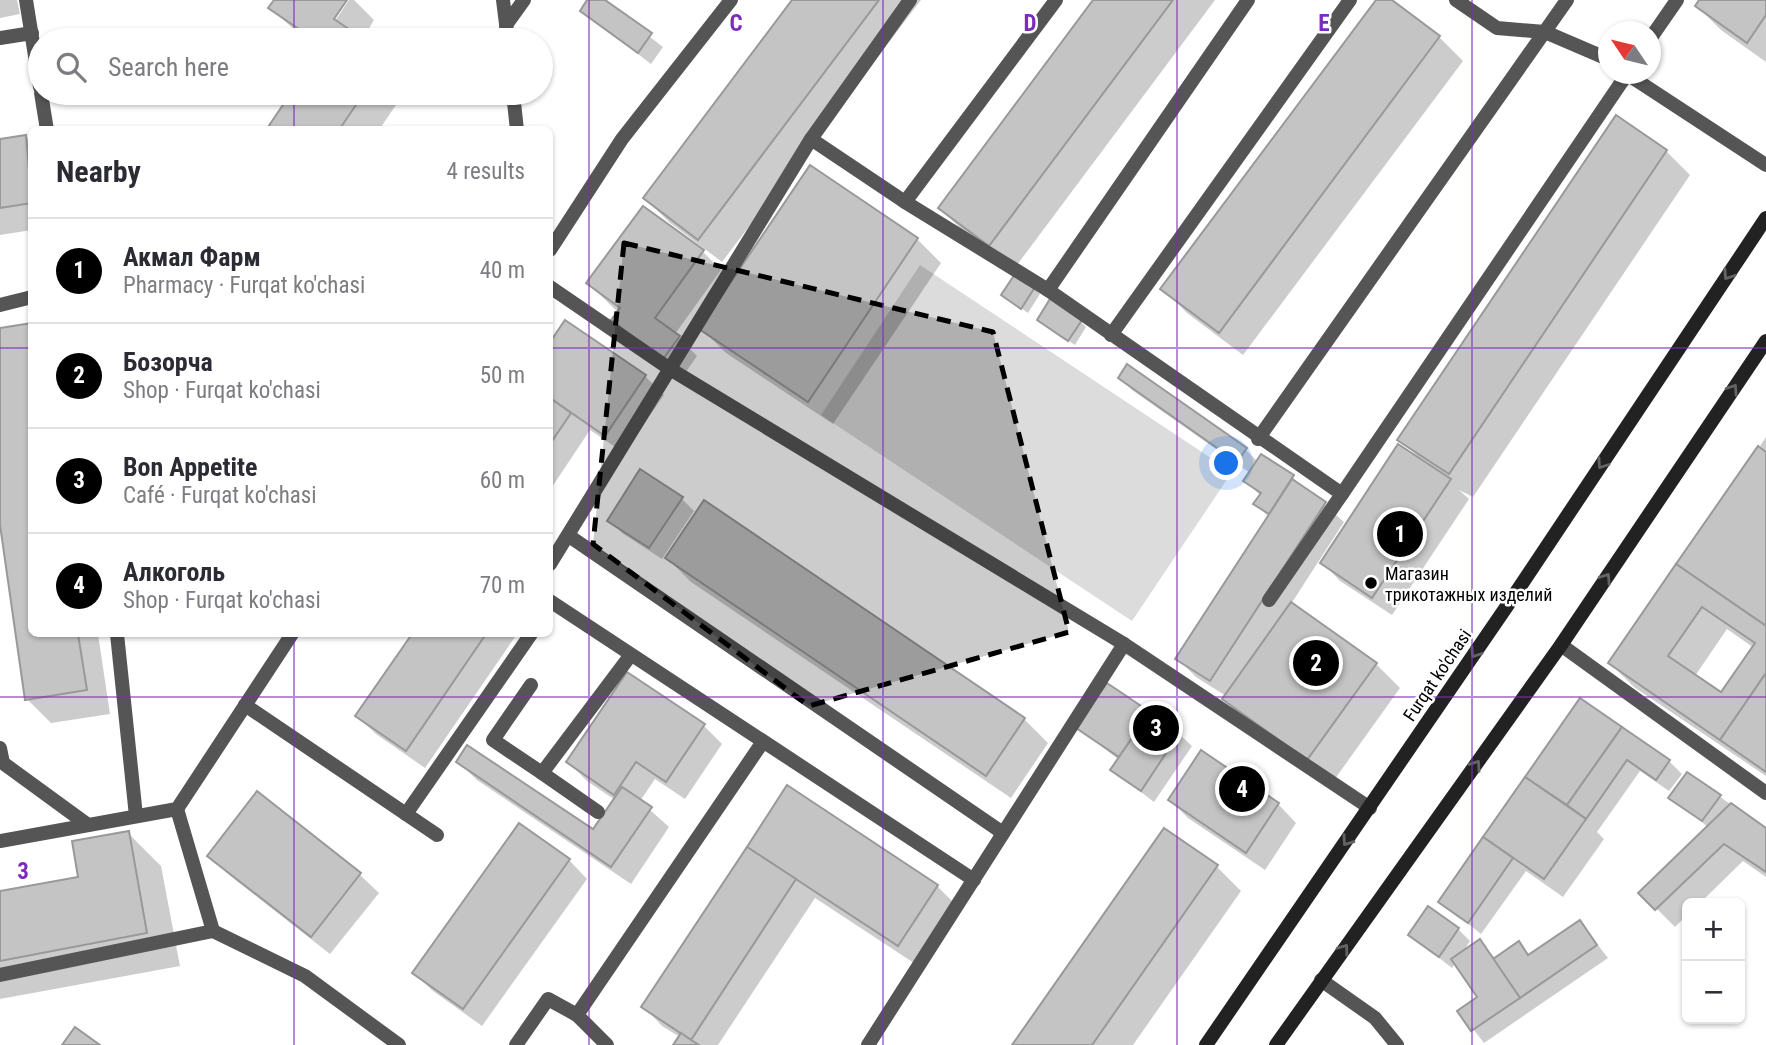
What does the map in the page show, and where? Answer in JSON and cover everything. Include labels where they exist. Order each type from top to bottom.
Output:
[{"type":"main road","name":"Furqat ko'chasi","points":[[1206,1045],[1370,808],[1766,218]]},
{"type":"main road","points":[[1276,1045],[1561,645],[1766,341]]},
{"type":"street","points":[[26,0],[31,28]]},
{"type":"street","points":[[502,0],[506,28]]},
{"type":"street","points":[[506,25],[524,0]]},
{"type":"street","points":[[553,245],[622,139],[731,0]]},
{"type":"street","points":[[553,560],[811,139],[910,0]]},
{"type":"street","points":[[905,202],[1056,0]]},
{"type":"street","points":[[1048,290],[1248,0]]},
{"type":"street","points":[[1111,335],[1350,0]]},
{"type":"street","points":[[1456,0],[1497,28],[1545,32],[1598,55]]},
{"type":"street","points":[[1258,439],[1567,0]]},
{"type":"street","points":[[1661,23],[1677,0]]},
{"type":"street","points":[[0,38],[28,34]]},
{"type":"street","points":[[1269,600],[1620,84]]},
{"type":"street","points":[[1642,84],[1766,165]]},
{"type":"street","points":[[43,105],[46,126]]},
{"type":"street","points":[[514,105],[517,126]]},
{"type":"street","points":[[811,139],[905,202],[1048,290],[1258,439],[1342,494]]},
{"type":"street","points":[[553,289],[670,369],[1124,644],[1370,808]]},
{"type":"street","points":[[0,305],[28,298]]},
{"type":"street","points":[[569,536],[1003,834]]},
{"type":"street","points":[[553,603],[974,880]]},
{"type":"street","points":[[117,637],[136,816]]},
{"type":"street","points":[[0,841],[177,808],[290,637]]},
{"type":"street","points":[[406,814],[529,637]]},
{"type":"street","points":[[868,1045],[1124,644]]},
{"type":"street","points":[[1561,645],[1766,793]]},
{"type":"street","points":[[542,773],[630,656]]},
{"type":"street","points":[[531,685],[493,740],[598,812]]},
{"type":"street","points":[[245,705],[437,835]]},
{"type":"street","points":[[577,1015],[762,743]]},
{"type":"street","points":[[0,748],[3,763],[88,825]]},
{"type":"street","points":[[177,808],[213,931]]},
{"type":"street","points":[[0,975],[213,931],[305,976],[399,1045]]},
{"type":"street","points":[[1321,981],[1375,1018],[1397,1045]]},
{"type":"street","points":[[516,1045],[548,999],[577,1015],[607,1045]]},
{"type":"highlighted area","points":[[624,243],[993,332],[1069,632],[809,706],[593,544]]},
{"type":"shaded area","points":[[920,265],[1232,472],[1132,621],[821,415]]},
{"type":"building","points":[[274,0],[347,0],[334,19],[347,28],[297,28],[268,8]]},
{"type":"building","points":[[587,0],[605,0],[652,33],[638,53],[580,11]]},
{"type":"building","points":[[792,0],[879,0],[698,240],[643,198]]},
{"type":"building","points":[[1093,0],[1173,0],[989,246],[938,208]]},
{"type":"building","points":[[1376,0],[1392,0],[1440,36],[1219,333],[1160,289]]},
{"type":"building","points":[[1699,0],[1766,0],[1766,15],[1747,43],[1695,6]]},
{"type":"building","points":[[283,105],[356,105],[342,126],[269,126]]},
{"type":"building","points":[[1616,115],[1667,150],[1449,474],[1397,440]]},
{"type":"building","points":[[26,135],[28,204],[0,208],[0,139]]},
{"type":"building","points":[[810,165],[918,238],[808,402],[699,329]]},
{"type":"building","points":[[643,206],[704,250],[655,318],[680,336],[663,359],[611,320],[620,308],[586,283]]},
{"type":"building","points":[[1015,274],[1035,287],[1021,309],[1001,295]]},
{"type":"building","points":[[1050,299],[1082,320],[1068,341],[1037,320]]},
{"type":"building","points":[[565,320],[646,375],[605,436],[553,400],[553,338]]},
{"type":"building","points":[[28,324],[28,637],[78,637],[87,690],[25,700],[0,525],[0,328]]},
{"type":"building","points":[[1127,364],[1247,448],[1237,462],[1118,378]]},
{"type":"building","points":[[553,400],[571,413],[553,440]]},
{"type":"building","points":[[1398,444],[1451,479],[1372,598],[1320,563]]},
{"type":"building","points":[[1758,446],[1766,452],[1766,626],[1676,564]]},
{"type":"building","points":[[1261,454],[1294,475],[1269,514],[1253,504],[1261,493],[1243,481]]},
{"type":"building","points":[[640,469],[683,497],[649,548],[607,521]]},
{"type":"building","points":[[1292,479],[1326,502],[1210,681],[1175,659]]},
{"type":"building","points":[[704,500],[1025,718],[986,776],[665,558]]},
{"type":"building","points":[[1676,564],[1766,626],[1766,673],[1720,740],[1608,663]],"holes":[[[1702,607],[1755,643],[1721,692],[1668,656]]]},
{"type":"building","points":[[1291,602],[1377,663],[1307,760],[1222,699]]},
{"type":"building","points":[[410,637],[484,637],[406,751],[355,716]]},
{"type":"building","points":[[627,672],[705,724],[666,782],[636,762],[614,795],[566,762]]},
{"type":"building","points":[[1766,673],[1766,772],[1720,740]]},
{"type":"building","points":[[1107,683],[1150,712],[1119,757],[1076,728]]},
{"type":"building","points":[[1580,698],[1622,727],[1567,805],[1525,777]]},
{"type":"building","points":[[1150,712],[1180,732],[1141,791],[1110,770]]},
{"type":"building","points":[[1622,727],[1670,760],[1656,780],[1627,760],[1586,819],[1567,805]]},
{"type":"building","points":[[467,745],[593,829],[622,787],[652,807],[611,867],[456,762]]},
{"type":"building","points":[[1201,750],[1279,803],[1246,853],[1168,800]]},
{"type":"building","points":[[1687,772],[1721,795],[1702,821],[1668,798]]},
{"type":"building","points":[[1525,777],[1586,819],[1544,879],[1483,837]]},
{"type":"building","points":[[787,785],[938,885],[898,946],[747,847]]},
{"type":"building","points":[[257,791],[361,873],[311,937],[207,856]]},
{"type":"building","points":[[1731,803],[1766,828],[1766,872],[1724,844],[1655,910],[1638,893]]},
{"type":"building","points":[[519,823],[570,859],[463,1009],[412,973]]},
{"type":"building","points":[[1164,828],[1218,865],[1092,1045],[1012,1045]]},
{"type":"building","points":[[129,831],[147,933],[0,961],[0,891],[78,877],[72,841]]},
{"type":"building","points":[[1483,837],[1513,858],[1468,923],[1438,902]]},
{"type":"building","points":[[747,847],[796,879],[691,1040],[641,1007]]},
{"type":"building","points":[[1428,906],[1459,928],[1439,957],[1408,935]]},
{"type":"building","points":[[1580,920],[1597,945],[1520,998],[1493,959],[1519,941],[1528,955]]},
{"type":"building","points":[[1480,939],[1520,998],[1471,1031],[1457,1011],[1477,997],[1451,959]]},
{"type":"building","points":[[75,1027],[100,1045],[62,1045]]},
{"type":"building","points":[[681,1033],[691,1040],[699,1045],[673,1045]]},
{"type":"place","name":"Акмал Фарм","points":[[1400,534]]},
{"type":"place","name":"Магазин трикотажных изделий","points":[[1371,583]]},
{"type":"place","name":"Бозорча","points":[[1316,663]]},
{"type":"place","name":"Bon Appetite","points":[[1156,728]]},
{"type":"place","name":"Алкоголь","points":[[1242,789]]}]
